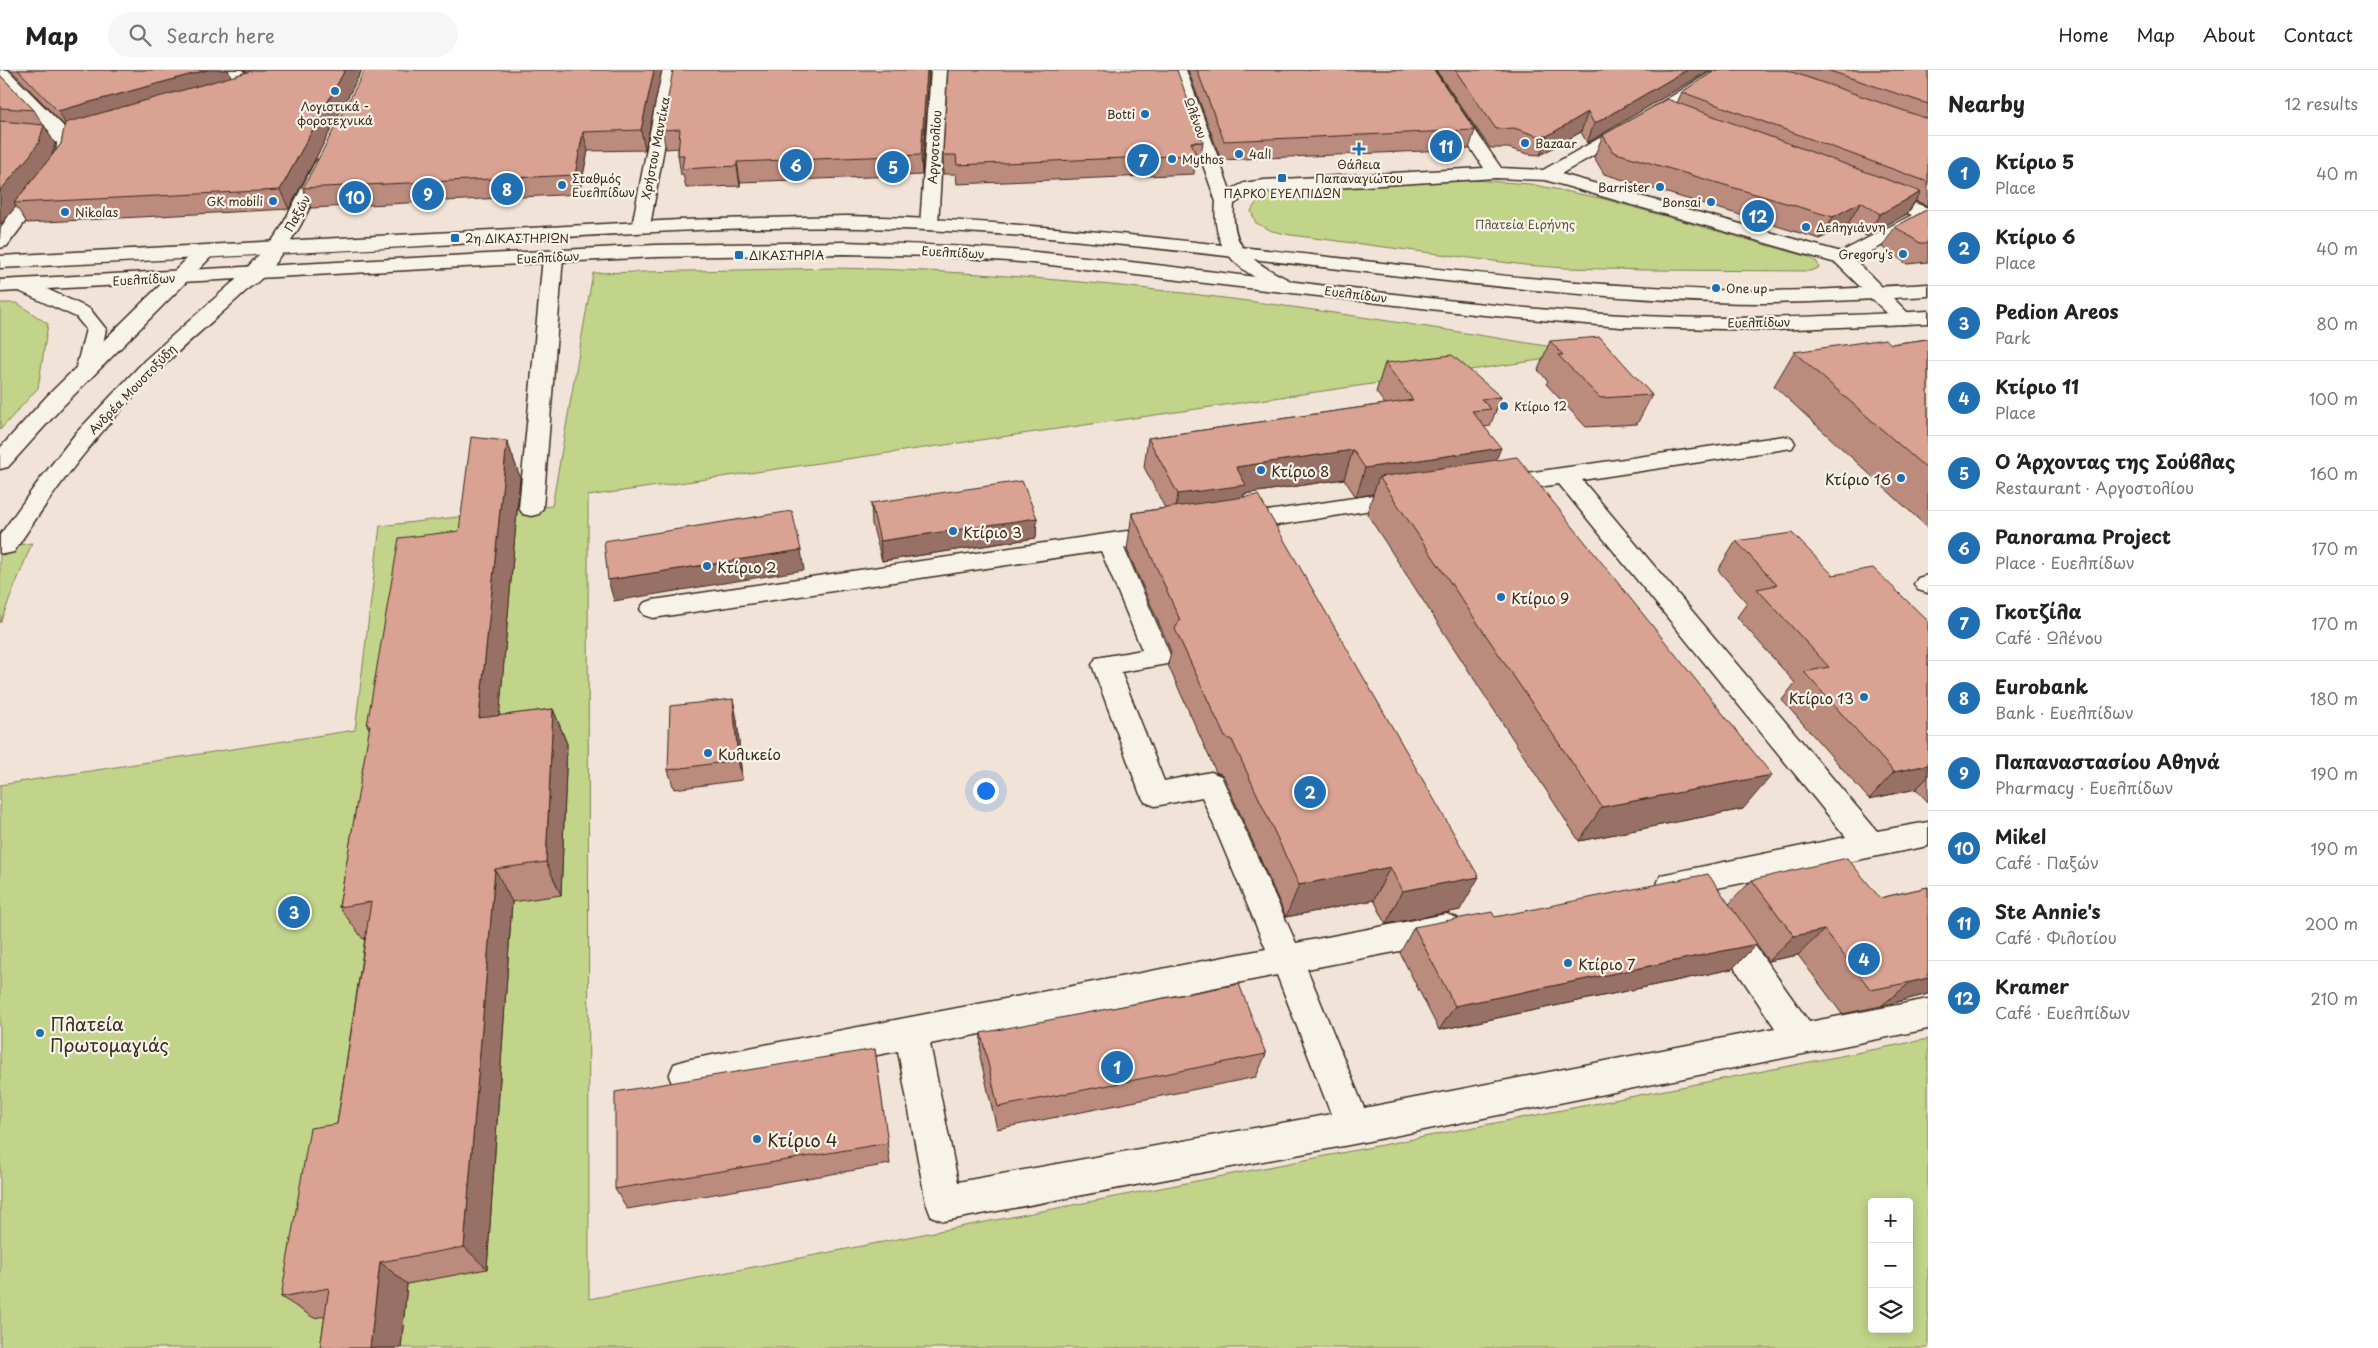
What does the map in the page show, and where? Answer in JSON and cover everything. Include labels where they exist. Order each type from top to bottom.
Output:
[{"type":"street","points":[[233,70],[250,86]]},
{"type":"street","name":"Χρήστου Μαντίκα","points":[[641,226],[670,70]]},
{"type":"street","name":"Αργοστολίου","points":[[929,225],[939,70]]},
{"type":"street","name":"Ωλένου","points":[[1178,70],[1225,202],[1222,220],[1233,251]]},
{"type":"street","points":[[1426,70],[1496,174]]},
{"type":"street","points":[[1546,175],[1657,112],[1725,70]]},
{"type":"street","points":[[0,71],[65,138],[66,147],[61,162],[0,242]]},
{"type":"street","points":[[232,91],[269,80]]},
{"type":"street","points":[[1657,112],[1676,119]]},
{"type":"street","points":[[0,132],[6,135],[65,138],[83,133]]},
{"type":"street","name":"Παξών","points":[[276,248],[290,228],[331,149]]},
{"type":"street","points":[[1225,202],[1237,190],[1261,185],[1496,174],[1546,175],[1843,259],[1903,318]]},
{"type":"street","points":[[1862,189],[1928,214]]},
{"type":"street","points":[[1843,259],[1928,214]]},
{"type":"street","name":"Ευελπίδων","points":[[0,262],[205,252],[641,226],[793,222],[929,225],[1049,232],[1493,279],[1664,294],[1774,297],[1928,290]]},
{"type":"street","name":"Ανδρέα Μουστοξύδη","points":[[6,546],[52,478],[95,426],[176,342],[247,280],[276,248]]},
{"type":"street","name":"Ευελπίδων","points":[[0,286],[182,277],[247,280],[553,257],[742,248],[889,249],[1031,257],[1461,306],[1621,321],[1738,322],[1928,317]]},
{"type":"street","points":[[1233,251],[1247,264],[1284,285]]},
{"type":"street","points":[[0,462],[87,368],[182,277],[205,252]]},
{"type":"street","points":[[531,508],[553,257]]},
{"type":"street","points":[[23,285],[83,313],[96,329],[87,368]]},
{"type":"street","points":[[1478,488],[1784,443]]},
{"type":"street","points":[[1564,475],[1870,845]]},
{"type":"street","points":[[1207,528],[1430,495]]},
{"type":"street","points":[[653,609],[1148,536]]},
{"type":"street","points":[[1108,542],[1158,656],[1105,666],[1155,794],[1211,784],[1287,960],[1354,1127]]},
{"type":"street","points":[[1642,889],[1928,834]]},
{"type":"street","points":[[1691,880],[1802,1039]]},
{"type":"street","points":[[686,1076],[1478,922]]},
{"type":"street","points":[[911,1032],[944,1203],[1354,1127],[1928,1014]]},
{"type":"green space","name":"Πλατεία Ειρήνης","points":[[1473,180],[1530,184],[1604,199],[1809,257],[1817,262],[1819,268],[1810,271],[1647,270],[1525,265],[1291,235],[1272,231],[1256,223],[1251,211],[1263,197],[1281,192],[1380,183]]},
{"type":"green space","points":[[834,268],[1024,277],[1119,286],[1307,309],[1589,353],[588,496],[589,1299],[1928,1039],[1928,1348],[0,1348],[0,785],[355,730],[380,526],[552,506],[593,273]]},
{"type":"green space","points":[[0,303],[17,303],[48,324],[38,388],[0,430]]},
{"type":"green space","points":[[32,543],[0,623],[0,547]]},
{"type":"building","points":[[18,70],[207,70],[58,111]]},
{"type":"building","points":[[255,70],[345,70],[280,190],[14,203],[61,144],[65,123]]},
{"type":"building","points":[[365,70],[654,70],[641,130],[583,132],[575,175],[303,188]]},
{"type":"building","points":[[673,70],[927,70],[921,155],[737,162],[737,166],[682,169],[684,155],[678,155],[680,129],[662,130]]},
{"type":"building","points":[[948,70],[1177,70],[1203,142],[1191,142],[1196,155],[957,165],[956,155],[943,155]]},
{"type":"building","points":[[1197,70],[1434,70],[1475,130],[1224,141]]},
{"type":"building","points":[[1455,70],[1687,70],[1594,124],[1588,112],[1547,136],[1535,135],[1514,128],[1496,129]]},
{"type":"building","points":[[1716,70],[1786,70],[1928,119],[1928,182],[1682,92]]},
{"type":"building","points":[[1827,70],[1928,70],[1928,104]]},
{"type":"building","points":[[0,75],[34,110],[0,108]]},
{"type":"building","points":[[1667,99],[1921,192],[1880,214],[1861,202],[1833,217],[1613,152],[1603,135]]},
{"type":"building","points":[[0,121],[44,125],[39,142],[31,154],[0,191]]},
{"type":"building","points":[[1928,209],[1928,243],[1920,243],[1895,227]]},
{"type":"building","points":[[1600,337],[1652,395],[1600,398],[1558,355],[1563,355],[1550,341]]},
{"type":"building","points":[[1885,339],[1891,344],[1928,339],[1928,470],[1794,352]]},
{"type":"building","points":[[1452,355],[1501,397],[1481,399],[1491,409],[1472,411],[1501,448],[1365,468],[1353,450],[1236,467],[1246,485],[1178,494],[1148,438],[1413,400],[1385,363]]},
{"type":"building","points":[[471,437],[507,441],[479,718],[553,709],[546,862],[495,869],[464,1247],[380,1262],[370,1348],[320,1348],[329,1288],[281,1297],[310,1128],[337,1124],[371,902],[339,907],[370,725],[367,725],[399,538],[459,531]]},
{"type":"building","name":"Κτίριο 9","points":[[1517,457],[1772,775],[1602,807],[1379,477]]},
{"type":"building","points":[[1022,481],[1037,518],[880,541],[871,503]]},
{"type":"building","points":[[1258,495],[1479,877],[1402,891],[1390,867],[1299,885],[1232,740],[1225,737],[1175,629],[1180,620],[1132,513]]},
{"type":"building","points":[[792,511],[801,550],[608,580],[604,541]]},
{"type":"building","name":"Κτίριο 13","points":[[1792,533],[1833,575],[1873,568],[1928,621],[1928,765],[1894,772],[1804,672],[1829,667],[1757,589],[1777,585],[1736,541]]},
{"type":"building","name":"Κυλικείο","points":[[733,699],[738,760],[668,770],[670,706]]},
{"type":"building","points":[[1847,858],[1880,898],[1928,887],[1928,978],[1871,990],[1824,930],[1794,936],[1752,880]]},
{"type":"building","name":"Κτίριο 7","points":[[1708,874],[1757,944],[1455,1006],[1414,927],[1492,912],[1495,917]]},
{"type":"building","points":[[1239,984],[1266,1054],[998,1107],[981,1033]]},
{"type":"building","name":"Κτίριο 4","points":[[875,1049],[888,1143],[615,1189],[615,1092]]},
{"type":"place","name":"Λογιστικά - φοροτεχνικά","points":[[335,91]]},
{"type":"place","name":"Botti","points":[[1145,114]]},
{"type":"place","name":"Bazaar","points":[[1525,143]]},
{"type":"place","name":"Ste Annie's","points":[[1446,146]]},
{"type":"place","name":"Θάλεια Παπαναγιώτου","points":[[1359,149]]},
{"type":"place","name":"4all","points":[[1239,154]]},
{"type":"place","name":"Mythos","points":[[1172,159]]},
{"type":"place","name":"Γκοτζίλα","points":[[1143,160]]},
{"type":"place","name":"Panorama Project","points":[[796,165]]},
{"type":"place","name":"Ο Άρχοντας της Σούβλας","points":[[893,167]]},
{"type":"place","name":"ΠΑΡΚΟ ΕΥΕΛΠΙΔΩΝ","points":[[1282,178]]},
{"type":"place","name":"Σταθμός Ευελπίδων","points":[[562,185]]},
{"type":"place","name":"Barrister","points":[[1660,187]]},
{"type":"place","name":"Eurobank","points":[[507,189]]},
{"type":"place","name":"Παπαναστασίου Αθηνά","points":[[428,194]]},
{"type":"place","name":"Mikel","points":[[355,197]]},
{"type":"place","name":"GK mobili","points":[[273,201]]},
{"type":"place","name":"Bonsai","points":[[1711,202]]},
{"type":"place","name":"Nikolas","points":[[65,212]]},
{"type":"place","name":"Kramer","points":[[1758,216]]},
{"type":"place","name":"Δεληγιάννη","points":[[1806,227]]},
{"type":"place","name":"2η ΔΙΚΑΣΤΗΡΙΩΝ","points":[[455,238]]},
{"type":"place","name":"Gregory's","points":[[1903,254]]},
{"type":"place","name":"ΔΙΚΑΣΤΗΡΙΑ","points":[[739,255]]},
{"type":"place","name":"One up","points":[[1716,288]]},
{"type":"place","name":"Κτίριο 12","points":[[1504,406]]},
{"type":"place","name":"Κτίριο 8","points":[[1261,470]]},
{"type":"place","name":"Κτίριο 16","points":[[1901,478]]},
{"type":"place","name":"Κτίριο 3","points":[[953,531]]},
{"type":"place","name":"Κτίριο 2","points":[[707,566]]},
{"type":"place","name":"Κτίριο 9","points":[[1501,597]]},
{"type":"place","name":"Κτίριο 13","points":[[1864,697]]},
{"type":"place","name":"Κυλικείο","points":[[708,753]]},
{"type":"place","name":"Κτίριο 6","points":[[1310,792]]},
{"type":"place","name":"Pedion Areos","points":[[294,912]]},
{"type":"place","name":"Κτίριο 11","points":[[1864,959]]},
{"type":"place","name":"Κτίριο 7","points":[[1568,963]]},
{"type":"place","name":"Πλατεία Πρωτομαγιάς","points":[[40,1033]]},
{"type":"place","name":"Κτίριο 5","points":[[1117,1067]]},
{"type":"place","name":"Κτίριο 4","points":[[757,1139]]}]
